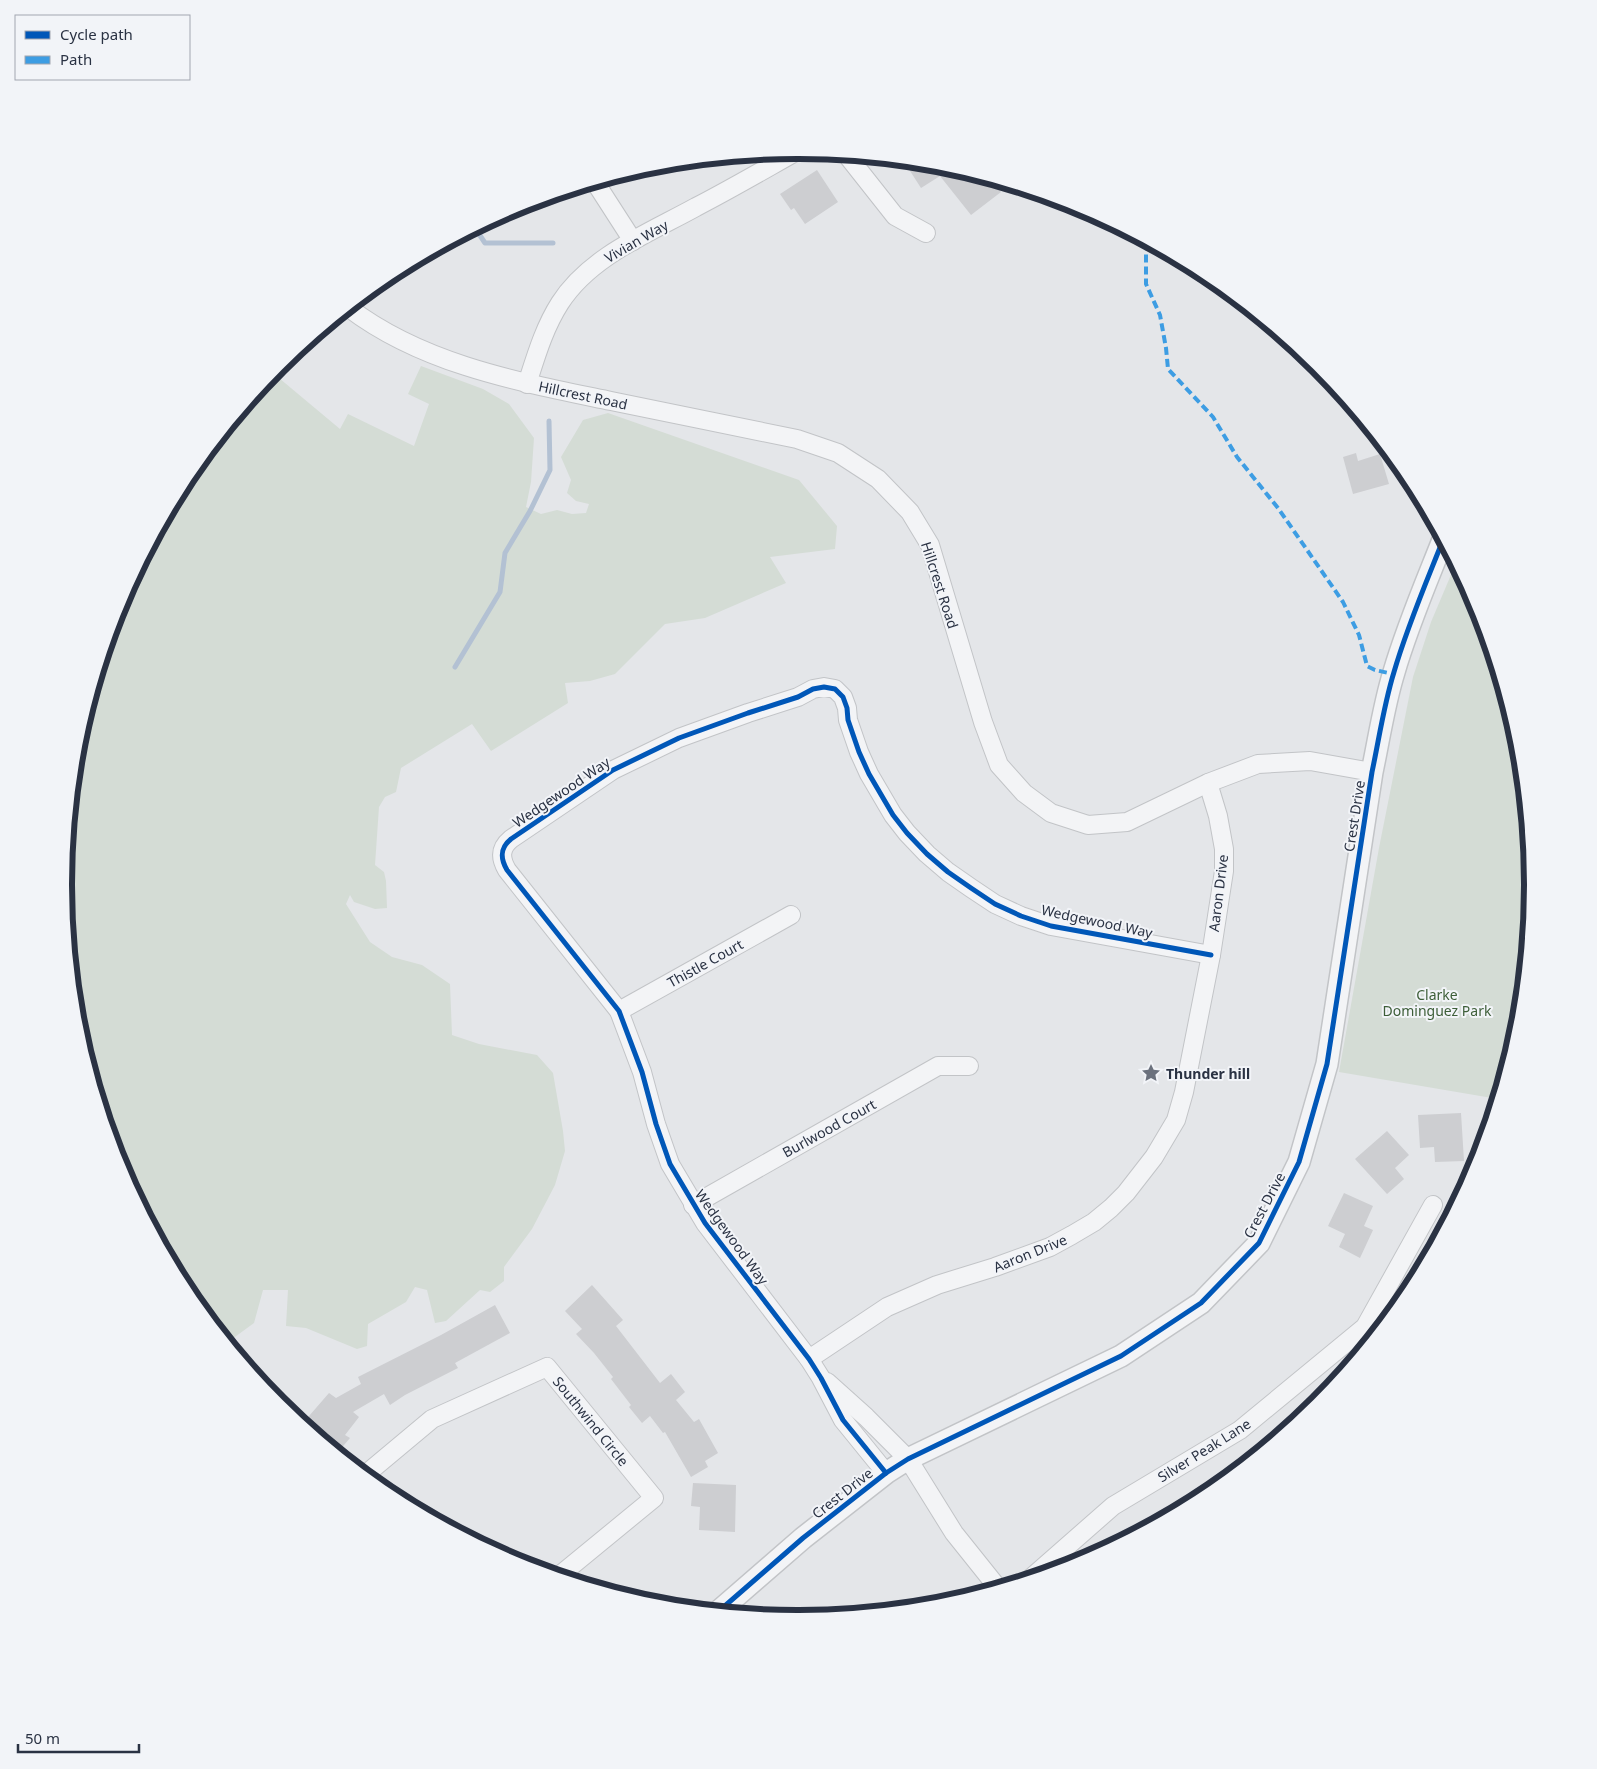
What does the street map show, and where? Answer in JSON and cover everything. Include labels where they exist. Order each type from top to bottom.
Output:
[{"type":"street","name":"Vivian Way","points":[[527,384],[547,325],[561,302],[578,280],[589,270],[633,241],[782,159]]},
{"type":"street","points":[[851,161],[895,216],[926,233]]},
{"type":"street","points":[[599,187],[633,241]]},
{"type":"street","name":"Hillcrest Road","points":[[354,311],[373,325],[396,337],[430,353],[465,366],[527,384],[797,439],[838,453],[878,478],[910,512],[930,545],[983,722],[999,765],[1024,793],[1051,813],[1088,825],[1127,822],[1208,783],[1258,764],[1310,761],[1372,772]]},
{"type":"street","name":"Crest Drive","points":[[725,1606],[803,1538],[886,1473],[908,1459],[1121,1356],[1201,1303],[1259,1243],[1299,1162],[1327,1064],[1372,772],[1393,674],[1408,626],[1441,546]]},
{"type":"street","name":"Wedgewood Way","points":[[886,1473],[843,1420],[809,1359],[705,1224],[693,1205],[670,1164],[656,1124],[642,1072],[619,1011],[507,870],[502,859],[504,848],[511,839],[613,770],[679,738],[824,687],[835,689],[843,697],[847,708],[848,720],[859,752],[869,774],[893,815],[927,854],[971,888],[995,904],[1021,916],[1051,926],[1211,954]]},
{"type":"street","name":"Aaron Drive","points":[[809,1359],[887,1306],[937,1285],[1050,1248],[1094,1222],[1111,1208],[1146,1169],[1176,1120],[1191,1063],[1211,954],[1224,870],[1224,849],[1218,816],[1208,783]]},
{"type":"street","name":"Thistle Court","points":[[619,1011],[791,915]]},
{"type":"street","name":"Burlwood Court","points":[[693,1205],[938,1066],[969,1066]]},
{"type":"street","points":[[1371,1329],[1433,1205]]},
{"type":"street","name":"Silver Peak Lane","points":[[1042,1568],[1113,1506],[1240,1430],[1368,1334]]},
{"type":"street","name":"Southwind Circle","points":[[371,1471],[432,1419],[547,1367],[654,1498],[564,1572]]},
{"type":"street","name":"Wedgewood Way","points":[[821,1378],[858,1409],[908,1459]]},
{"type":"street","points":[[843,1420],[858,1409]]},
{"type":"street","points":[[908,1459],[954,1533],[994,1583]]},
{"type":"green space","points":[[421,366],[483,389],[509,404],[534,438],[531,482],[526,507],[541,514],[557,510],[572,514],[586,513],[589,504],[576,501],[567,493],[571,480],[561,457],[583,420],[608,413],[799,480],[837,526],[835,549],[770,557],[786,583],[705,618],[665,624],[615,674],[590,681],[565,683],[568,703],[491,751],[472,724],[401,768],[396,792],[385,797],[379,807],[375,865],[384,872],[387,908],[375,909],[354,902],[350,895],[346,904],[370,942],[392,957],[422,965],[450,984],[452,1035],[479,1044],[537,1055],[553,1073],[565,1151],[555,1185],[532,1229],[504,1267],[504,1281],[490,1292],[480,1290],[446,1321],[435,1323],[427,1290],[415,1287],[406,1302],[368,1324],[367,1346],[357,1349],[306,1328],[286,1326],[288,1290],[263,1290],[254,1323],[233,1338],[195,1288],[147,1206],[111,1118],[97,1072],[86,1026],[79,979],[72,885],[74,837],[86,743],[111,651],[147,563],[195,481],[253,406],[279,378],[340,429],[348,414],[414,446],[429,404],[408,394]]},
{"type":"green space","name":"Clarke Dominguez Park","points":[[1453,570],[1486,651],[1500,697],[1511,743],[1518,790],[1523,837],[1523,932],[1511,1026],[1492,1098],[1339,1072],[1379,848],[1413,677],[1431,622]]},
{"type":"building","points":[[908,167],[940,172],[957,176],[958,178],[960,177],[986,183],[996,186],[1001,192],[971,215],[940,176],[921,188]]},
{"type":"building","points":[[817,170],[838,202],[805,224],[794,208],[791,210],[780,194]]},
{"type":"building","points":[[1356,453],[1358,461],[1380,454],[1389,484],[1353,494],[1343,457]]},
{"type":"building","points":[[1461,1113],[1464,1161],[1435,1162],[1434,1147],[1420,1148],[1418,1115]]},
{"type":"building","points":[[1387,1131],[1409,1155],[1395,1168],[1404,1179],[1387,1194],[1355,1159]]},
{"type":"building","points":[[1344,1193],[1373,1206],[1364,1226],[1373,1230],[1360,1258],[1339,1247],[1345,1234],[1328,1226]]},
{"type":"building","points":[[592,1285],[623,1320],[616,1326],[660,1383],[671,1374],[685,1392],[676,1400],[694,1422],[699,1419],[718,1453],[705,1461],[708,1467],[691,1477],[665,1432],[663,1433],[650,1416],[642,1423],[611,1379],[613,1377],[576,1334],[582,1329],[565,1311]]},
{"type":"building","points":[[495,1305],[510,1333],[455,1363],[458,1368],[405,1395],[390,1405],[384,1394],[353,1412],[359,1417],[345,1435],[350,1438],[342,1448],[307,1418],[329,1393],[336,1398],[361,1384],[358,1377]]},
{"type":"building","points":[[693,1483],[736,1485],[735,1532],[699,1530],[700,1507],[691,1506]]},
{"type":"waterway","points":[[478,233],[485,243],[553,243]]},
{"type":"waterway","points":[[455,667],[500,592],[505,553],[530,511],[550,470],[549,421]]},
{"type":"marked path","points":[[1147,248],[1146,284],[1160,315],[1168,369],[1213,417],[1237,457],[1278,508],[1343,602],[1359,635],[1367,666],[1393,674]]},
{"type":"cycle path","points":[[725,1606],[803,1538],[886,1473],[908,1459],[1121,1356],[1201,1303],[1259,1243],[1299,1162],[1327,1064],[1372,772],[1384,709],[1405,638],[1441,546]]},
{"type":"cycle path","points":[[886,1473],[843,1420],[809,1359],[705,1223],[670,1164],[656,1124],[642,1072],[619,1011],[507,870],[502,857],[507,842],[613,770],[679,738],[798,697],[813,689],[824,687],[835,689],[843,697],[847,708],[848,720],[859,752],[869,774],[893,815],[927,854],[971,888],[995,904],[1021,916],[1051,926],[1211,955]]},
{"type":"place","name":"Thunder hill","points":[[1151,1073]]}]
